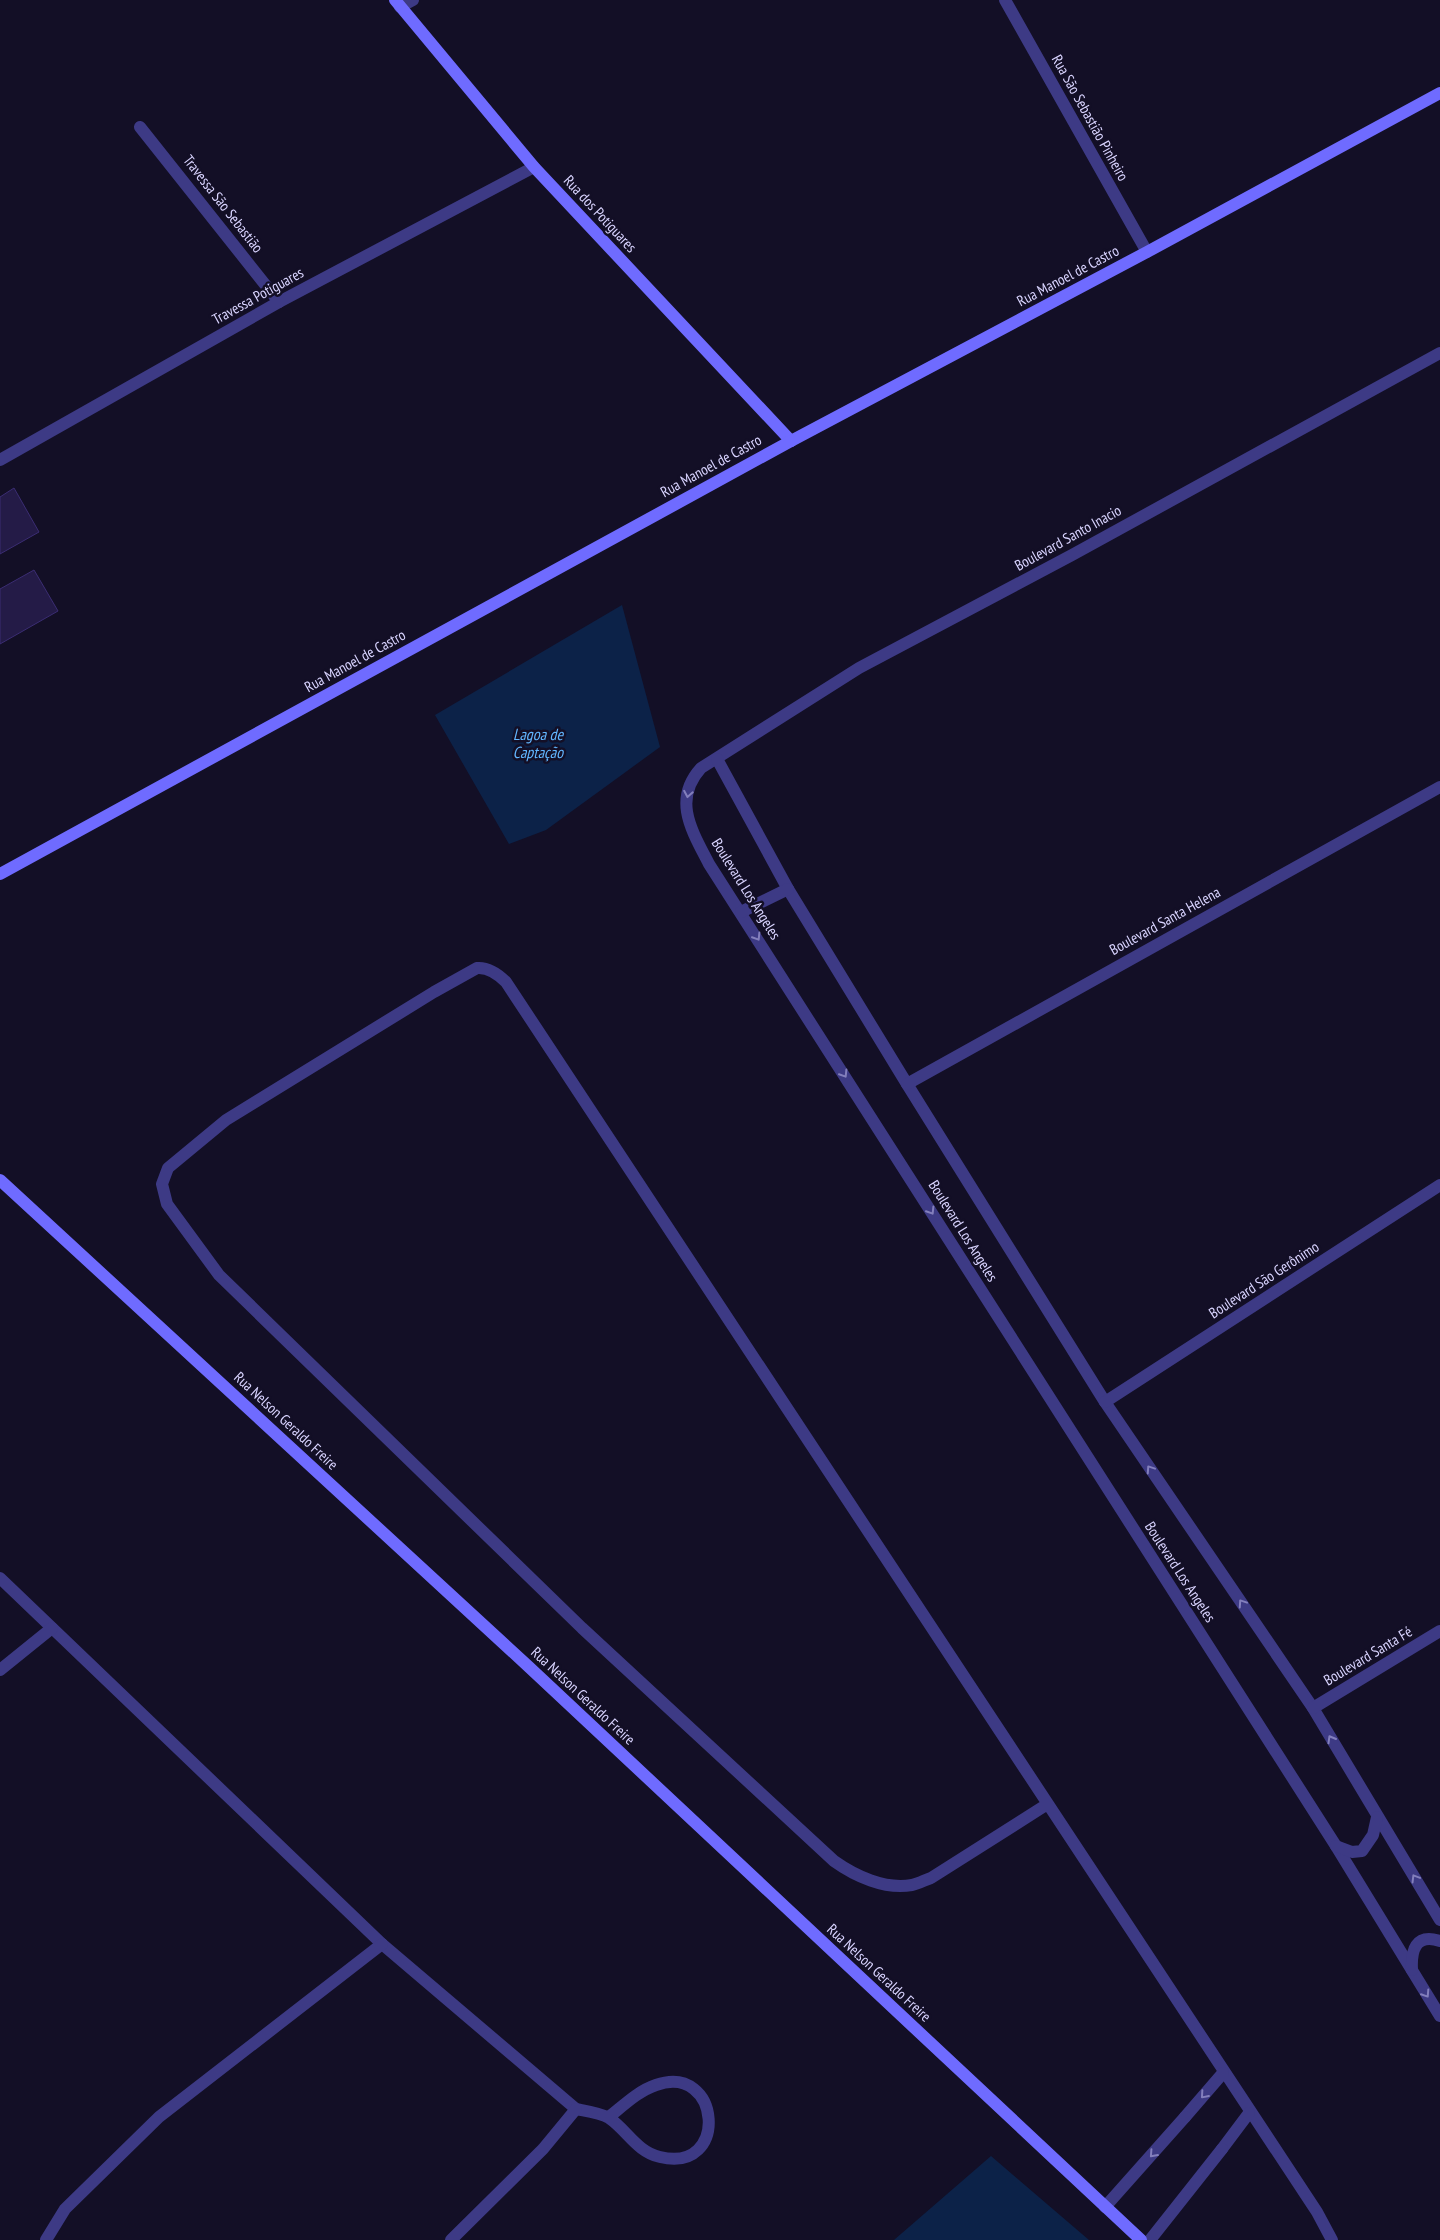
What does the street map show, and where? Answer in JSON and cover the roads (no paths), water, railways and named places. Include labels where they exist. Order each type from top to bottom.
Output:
[{"type":"main road","name":"Rua dos Potiguares","points":[[398,3],[534,167],[791,441]]},
{"type":"main road","name":"Rua Manoel de Castro","points":[[0,874],[791,441],[1147,252],[1440,93]]},
{"type":"main road","name":"Rua Nelson Geraldo Freire","points":[[0,1180],[529,1667],[1140,2240]]},
{"type":"street","points":[[398,3],[413,0]]},
{"type":"street","name":"Rua São Sebastião Pinheiro","points":[[1005,0],[1147,252]]},
{"type":"street","name":"Travessa São Sebastião","points":[[140,126],[279,302]]},
{"type":"street","name":"Travessa Potiguares","points":[[0,460],[279,302],[534,167]]},
{"type":"street","name":"Boulevard Santo Inacio","points":[[717,759],[859,668],[1072,556],[1440,353]]},
{"type":"street","name":"Boulevard Los Angeles","points":[[1440,1920],[1313,1708],[1105,1402],[788,889],[717,759],[701,768],[691,779],[686,797],[687,814],[709,864],[1336,1846],[1440,2016]]},
{"type":"street","name":"Boulevard Santa Helena","points":[[907,1084],[1440,787]]},
{"type":"street","points":[[741,912],[788,889]]},
{"type":"street","points":[[1046,1805],[930,1878],[913,1885],[889,1885],[848,1871],[834,1861],[582,1628],[219,1275],[167,1204],[162,1184],[168,1168],[226,1120],[434,992],[477,968],[483,968],[499,974],[512,990],[944,1644],[1046,1805],[1249,2113],[1317,2212],[1332,2240]]},
{"type":"street","name":"Boulevard São Gerônimo","points":[[1105,1402],[1440,1185]]},
{"type":"street","points":[[0,1578],[382,1944],[576,2109],[609,2117],[641,2148],[659,2157],[673,2159],[690,2155],[700,2150],[709,2129],[708,2108],[700,2093],[690,2086],[676,2083],[654,2085],[632,2098],[609,2117]]},
{"type":"street","points":[[0,1670],[52,1628]]},
{"type":"street","name":"Boulevard Santa Fé","points":[[1313,1708],[1440,1631]]},
{"type":"street","points":[[1336,1846],[1352,1852],[1362,1851],[1373,1835],[1377,1817]]},
{"type":"street","points":[[1413,1973],[1412,1951],[1415,1946],[1427,1940],[1440,1941]]},
{"type":"street","points":[[46,2240],[65,2209],[159,2117],[382,1944]]},
{"type":"street","points":[[1105,2207],[1223,2073]]},
{"type":"street","points":[[451,2240],[543,2149],[576,2109]]},
{"type":"street","points":[[1150,2240],[1249,2113]]},
{"type":"water","name":"Lagoa de Captação","points":[[622,605],[660,747],[546,830],[509,844],[435,715]]},
{"type":"water","points":[[991,2156],[1089,2240],[894,2240]]}]
